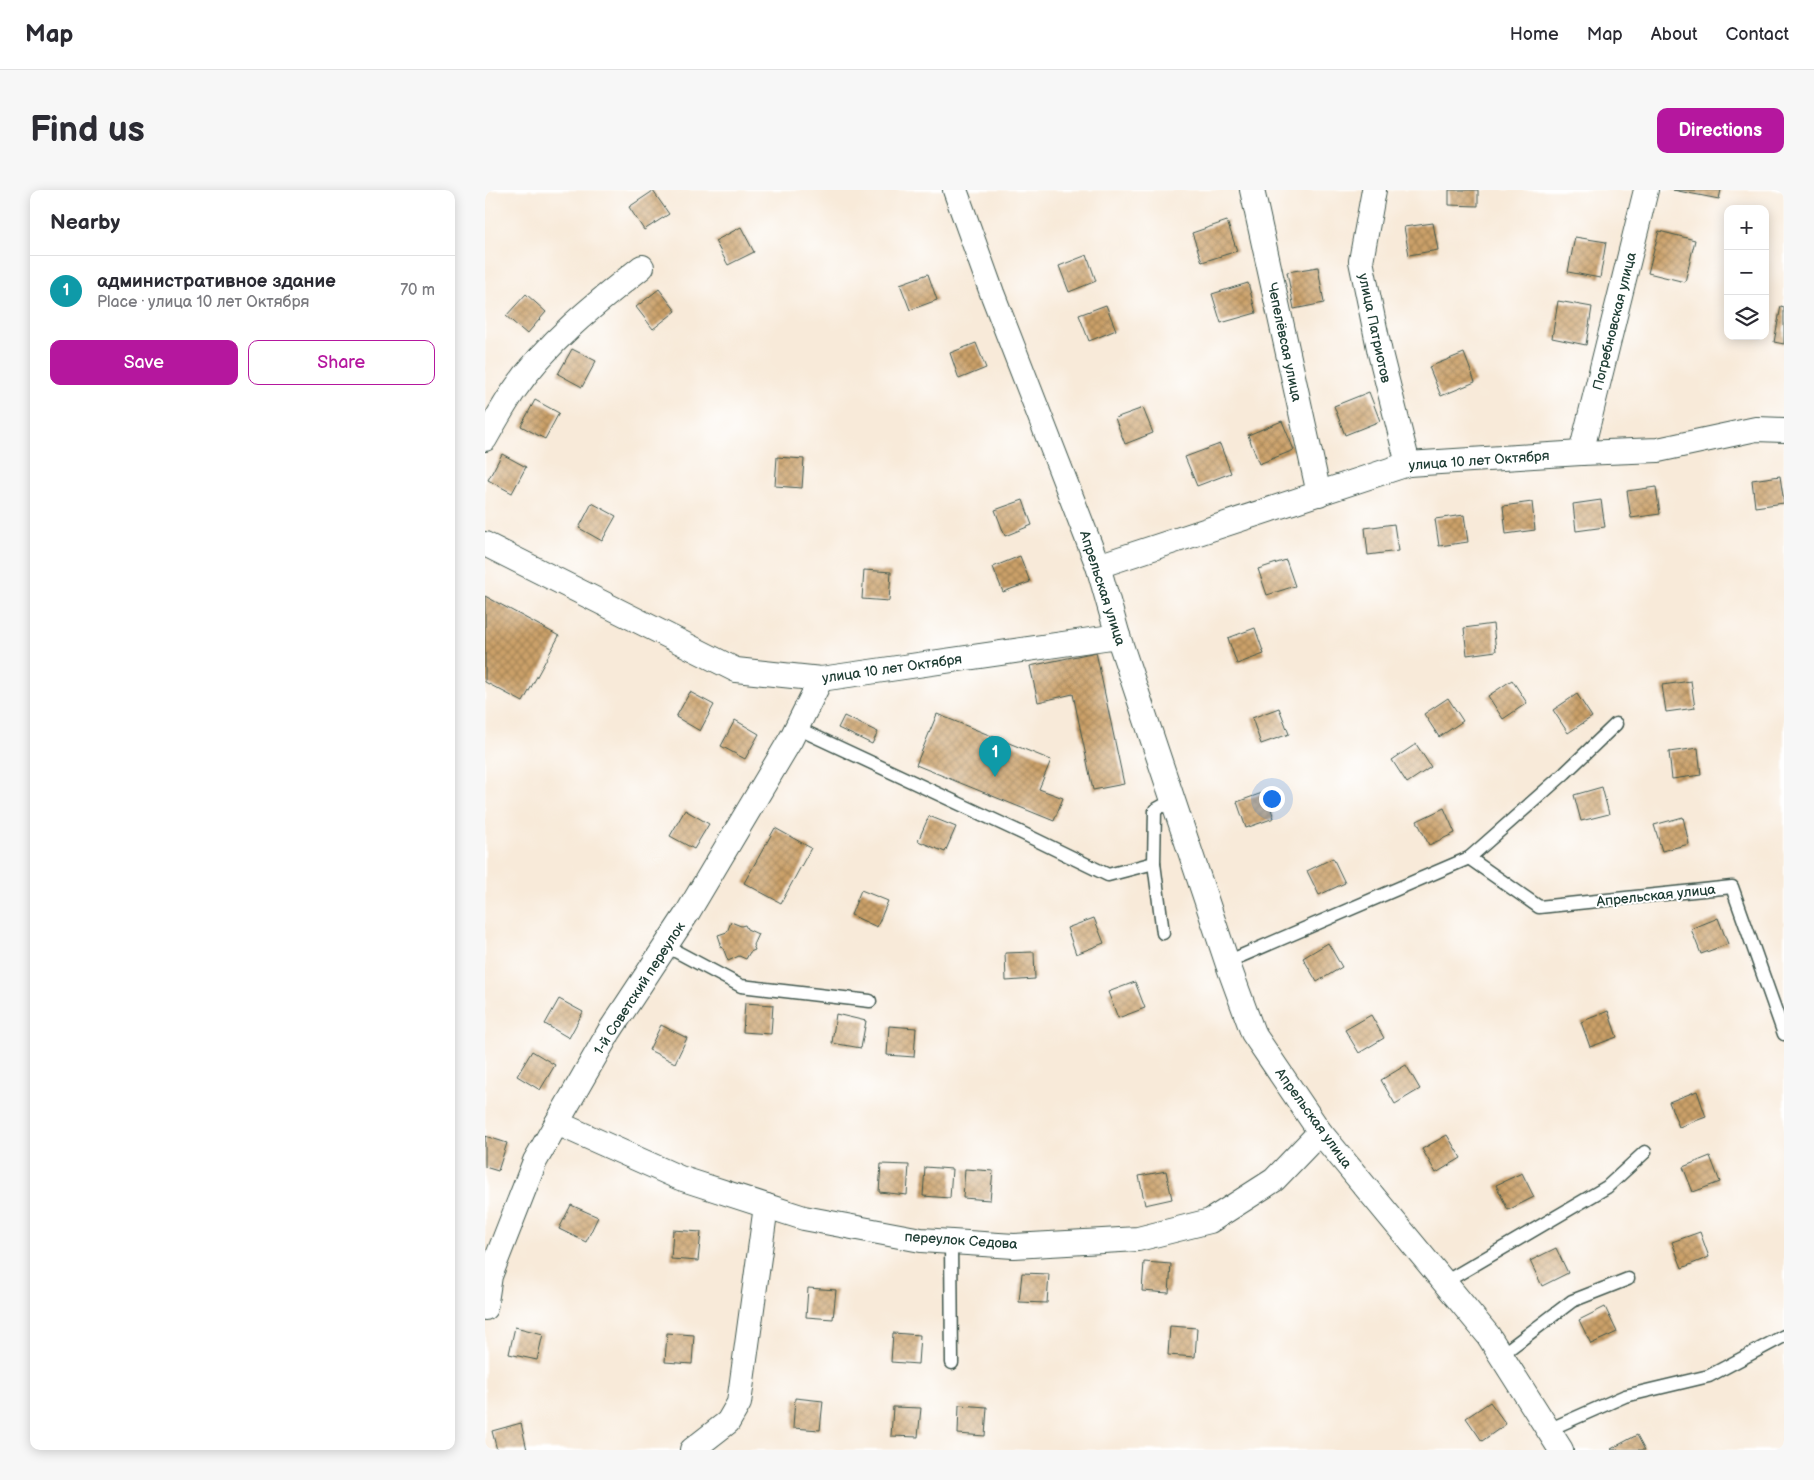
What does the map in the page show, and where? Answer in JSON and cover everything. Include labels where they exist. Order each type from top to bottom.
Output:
[{"type":"street","name":"Апрельская улица","points":[[955,190],[992,293],[1099,566],[1118,636],[1227,962],[1253,1033],[1320,1132],[1488,1335],[1561,1450]]},
{"type":"street","name":"Чепелёвсая улица","points":[[1252,190],[1319,494]]},
{"type":"street","name":"улица Патриотов","points":[[1374,190],[1361,260],[1380,353],[1408,464]]},
{"type":"street","name":"Погребновская улица","points":[[1581,453],[1646,190]]},
{"type":"street","points":[[485,438],[514,391],[545,352],[583,314],[642,266]]},
{"type":"street","name":"улица 10 лет Октября","points":[[1099,566],[1408,464],[1658,450],[1756,429],[1784,430]]},
{"type":"street","name":"улица 10 лет Октября","points":[[485,544],[736,670],[821,679],[1118,636]]},
{"type":"street","name":"1-й Советский переулок","points":[[485,1308],[490,1276],[535,1162],[609,1032],[688,912],[797,728],[821,679]]},
{"type":"street","name":"переулок Седова","points":[[557,1123],[680,1178],[804,1218],[921,1240],[1014,1246],[1138,1239],[1209,1220],[1273,1180],[1320,1132]]},
{"type":"street","points":[[692,1450],[729,1422],[739,1403],[766,1206]]},
{"type":"lane","points":[[1227,962],[1469,858],[1565,773],[1616,724]]},
{"type":"lane","points":[[797,728],[1013,828],[1108,875],[1154,863]]},
{"type":"lane","points":[[1163,933],[1154,863],[1155,810],[1173,800]]},
{"type":"lane","name":"Апрельская улица","points":[[1469,858],[1539,907],[1732,887],[1784,1034]]},
{"type":"lane","points":[[666,946],[741,986],[870,1001]]},
{"type":"lane","points":[[1445,1282],[1607,1187],[1645,1152]]},
{"type":"lane","points":[[951,1242],[952,1363]]},
{"type":"lane","points":[[1501,1355],[1572,1301],[1628,1279]]},
{"type":"lane","points":[[1548,1430],[1625,1396],[1709,1376],[1784,1336]]},
{"type":"building","points":[[1449,190],[1478,190],[1478,206],[1449,205]]},
{"type":"building","points":[[1673,190],[1721,190],[1719,199]]},
{"type":"building","points":[[653,191],[669,214],[644,230],[629,207]]},
{"type":"building","points":[[1227,221],[1237,251],[1202,262],[1192,233]]},
{"type":"building","points":[[1433,223],[1438,250],[1409,255],[1404,227]]},
{"type":"building","points":[[741,227],[754,252],[728,265],[715,241]]},
{"type":"building","points":[[1659,231],[1695,240],[1685,282],[1648,273]]},
{"type":"building","points":[[1575,237],[1606,242],[1600,278],[1568,272]]},
{"type":"building","points":[[1087,255],[1096,281],[1069,292],[1059,266]]},
{"type":"building","points":[[1318,267],[1324,303],[1294,309],[1287,272]]},
{"type":"building","points":[[928,274],[937,300],[910,310],[900,284]]},
{"type":"building","points":[[1248,283],[1256,313],[1221,323],[1212,294]]},
{"type":"building","points":[[659,289],[676,311],[653,329],[636,307]]},
{"type":"building","points":[[526,294],[546,312],[527,334],[506,316]]},
{"type":"building","points":[[1558,301],[1592,307],[1586,345],[1552,338]]},
{"type":"building","points":[[1106,305],[1116,330],[1089,341],[1079,315]]},
{"type":"building","points":[[1781,306],[1784,307],[1784,344],[1774,342]]},
{"type":"building","points":[[976,343],[986,368],[959,379],[950,353]]},
{"type":"building","points":[[572,349],[596,361],[582,387],[558,374]]},
{"type":"building","points":[[1464,353],[1475,382],[1441,396],[1429,367]]},
{"type":"building","points":[[1369,392],[1380,421],[1345,435],[1334,406]]},
{"type":"building","points":[[535,400],[559,413],[545,439],[521,426]]},
{"type":"building","points":[[1143,408],[1153,433],[1125,444],[1115,418]]},
{"type":"building","points":[[1282,421],[1294,450],[1259,464],[1248,435]]},
{"type":"building","points":[[1220,444],[1231,473],[1197,486],[1185,457]]},
{"type":"building","points":[[502,454],[526,467],[512,493],[488,480]]},
{"type":"building","points":[[777,457],[804,459],[802,488],[775,486]]},
{"type":"building","points":[[1780,476],[1784,503],[1755,507],[1752,480]]},
{"type":"building","points":[[1656,487],[1660,514],[1631,518],[1627,491]]},
{"type":"building","points":[[1023,500],[1032,525],[1005,536],[995,510]]},
{"type":"building","points":[[1601,500],[1605,527],[1576,531],[1573,504]]},
{"type":"building","points":[[1532,502],[1535,530],[1506,534],[1503,506]]},
{"type":"building","points":[[592,503],[616,516],[602,541],[579,528]]},
{"type":"building","points":[[1464,515],[1468,542],[1439,546],[1435,519]]},
{"type":"building","points":[[1394,524],[1398,551],[1368,555],[1365,528]]},
{"type":"building","points":[[1020,556],[1030,582],[1003,592],[993,567]]},
{"type":"building","points":[[1286,560],[1295,586],[1267,595],[1258,569]]},
{"type":"building","points":[[864,570],[891,572],[889,601],[862,599]]},
{"type":"building","points":[[485,596],[559,636],[523,702],[485,682]]},
{"type":"building","points":[[1493,624],[1496,651],[1467,655],[1464,628]]},
{"type":"building","points":[[1255,628],[1264,654],[1237,664],[1228,638]]},
{"type":"building","points":[[1096,652],[1124,784],[1093,790],[1073,694],[1038,702],[1030,666]]},
{"type":"building","points":[[1512,680],[1527,703],[1503,719],[1488,696]]},
{"type":"building","points":[[1691,681],[1695,708],[1666,712],[1662,685]]},
{"type":"building","points":[[690,692],[714,705],[700,731],[676,717]]},
{"type":"building","points":[[1577,694],[1592,717],[1568,733],[1553,710]]},
{"type":"building","points":[[1448,698],[1463,721],[1439,737],[1424,714]]},
{"type":"building","points":[[1279,708],[1289,734],[1261,744],[1252,718]]},
{"type":"building","points":[[937,714],[1051,760],[1039,789],[1063,798],[1054,821],[916,765]]},
{"type":"building","points":[[844,716],[878,732],[872,744],[838,728]]},
{"type":"building","points":[[735,720],[759,734],[745,759],[721,746]]},
{"type":"building","points":[[1416,744],[1431,767],[1407,783],[1392,760]]},
{"type":"building","points":[[1698,748],[1701,775],[1672,779],[1669,752]]},
{"type":"building","points":[[1602,787],[1609,814],[1581,821],[1574,795]]},
{"type":"building","points":[[1265,792],[1274,818],[1246,828],[1237,802]]},
{"type":"building","points":[[1444,808],[1455,833],[1429,845],[1417,821]]},
{"type":"building","points":[[685,810],[709,824],[694,849],[670,836]]},
{"type":"building","points":[[929,816],[956,827],[945,852],[918,841]]},
{"type":"building","points":[[1683,817],[1689,844],[1662,851],[1654,825]]},
{"type":"building","points":[[775,828],[811,848],[781,903],[744,883]]},
{"type":"building","points":[[1333,858],[1345,883],[1319,895],[1307,871]]},
{"type":"building","points":[[861,890],[888,901],[877,927],[851,915]]},
{"type":"building","points":[[1094,918],[1104,943],[1076,954],[1067,928]]},
{"type":"building","points":[[1718,918],[1728,944],[1701,954],[1691,929]]},
{"type":"building","points":[[731,922],[741,926],[745,925],[747,929],[758,934],[753,945],[755,950],[750,952],[746,959],[739,956],[728,961],[723,948],[720,947],[718,935],[727,932]]},
{"type":"building","points":[[1328,943],[1342,967],[1317,982],[1303,958]]},
{"type":"building","points":[[1034,952],[1035,979],[1006,981],[1005,953]]},
{"type":"building","points":[[1135,982],[1145,1008],[1118,1018],[1108,992]]},
{"type":"building","points":[[559,999],[583,1012],[569,1038],[545,1024]]},
{"type":"building","points":[[745,1003],[773,1005],[771,1034],[743,1032]]},
{"type":"building","points":[[1608,1011],[1617,1037],[1590,1047],[1581,1022]]},
{"type":"building","points":[[836,1014],[866,1021],[861,1048],[832,1043]]},
{"type":"building","points":[[1371,1015],[1384,1038],[1359,1053],[1345,1030]]},
{"type":"building","points":[[661,1025],[687,1038],[675,1063],[649,1050]]},
{"type":"building","points":[[889,1026],[916,1028],[914,1057],[887,1055]]},
{"type":"building","points":[[532,1051],[555,1065],[540,1090],[517,1076]]},
{"type":"building","points":[[1406,1065],[1420,1089],[1395,1104],[1381,1080]]},
{"type":"building","points":[[1697,1091],[1706,1117],[1679,1127],[1669,1102]]},
{"type":"building","points":[[1447,1135],[1461,1158],[1436,1173],[1422,1149]]},
{"type":"building","points":[[485,1136],[507,1143],[498,1171],[485,1167]]},
{"type":"building","points":[[1710,1156],[1720,1182],[1693,1192],[1683,1167]]},
{"type":"building","points":[[881,1164],[909,1165],[907,1195],[879,1192]]},
{"type":"building","points":[[925,1167],[952,1169],[950,1198],[923,1196]]},
{"type":"building","points":[[965,1169],[993,1171],[990,1200],[963,1198]]},
{"type":"building","points":[[1166,1171],[1172,1199],[1145,1205],[1139,1176]]},
{"type":"building","points":[[1522,1173],[1534,1197],[1508,1210],[1496,1185]]},
{"type":"building","points":[[571,1205],[598,1217],[586,1242],[559,1229]]},
{"type":"building","points":[[673,1230],[701,1232],[698,1261],[671,1259]]},
{"type":"building","points":[[1700,1232],[1709,1257],[1682,1268],[1672,1242]]},
{"type":"building","points":[[1556,1248],[1568,1273],[1542,1286],[1530,1261]]},
{"type":"building","points":[[1144,1262],[1171,1264],[1169,1293],[1142,1291]]},
{"type":"building","points":[[1022,1273],[1049,1274],[1047,1303],[1019,1302]]},
{"type":"building","points":[[808,1288],[836,1290],[833,1319],[806,1317]]},
{"type":"building","points":[[1605,1307],[1617,1332],[1591,1344],[1579,1320]]},
{"type":"building","points":[[1170,1326],[1197,1328],[1195,1357],[1168,1355]]},
{"type":"building","points":[[515,1327],[543,1334],[537,1360],[509,1354]]},
{"type":"building","points":[[667,1333],[694,1335],[692,1364],[665,1362]]},
{"type":"building","points":[[893,1333],[920,1335],[918,1364],[891,1362]]},
{"type":"building","points":[[795,1398],[823,1401],[820,1430],[793,1428]]},
{"type":"building","points":[[1490,1402],[1506,1424],[1482,1441],[1466,1418]]},
{"type":"building","points":[[959,1405],[987,1407],[985,1436],[958,1434]]},
{"type":"building","points":[[893,1407],[921,1408],[918,1437],[891,1436]]},
{"type":"building","points":[[521,1423],[527,1450],[497,1450],[492,1431]]},
{"type":"building","points":[[1637,1435],[1645,1450],[1611,1449]]},
{"type":"place","name":"административное здание","points":[[995,777]]}]
